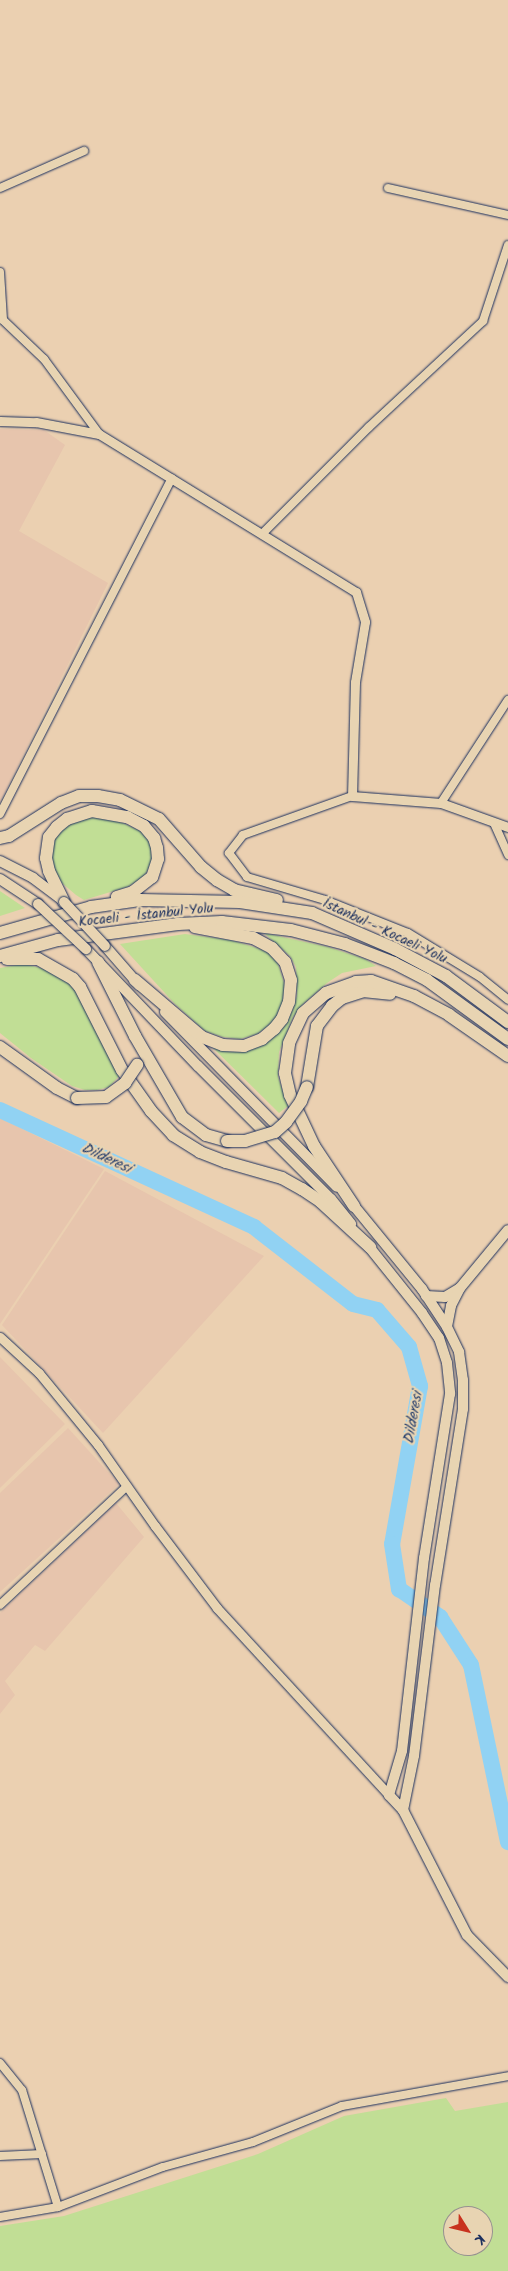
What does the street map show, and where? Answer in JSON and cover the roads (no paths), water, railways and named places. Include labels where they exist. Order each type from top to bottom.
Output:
[{"type":"highway","points":[[0,838],[16,832],[61,803],[79,796],[98,796],[120,800],[159,819],[201,867],[216,880],[234,890],[278,900],[312,913]]},
{"type":"highway","points":[[64,902],[48,871],[46,858],[49,837],[57,826],[80,814],[92,811],[127,817],[144,826],[154,838],[157,848],[157,867],[152,877],[133,892],[90,907]]},
{"type":"highway","name":"İstanbul - Kocaeli Yolu","points":[[0,932],[90,907],[140,900],[240,902],[312,913],[395,949],[446,976],[508,1022]]},
{"type":"highway","name":"Kocaeli - İstanbul Yolu","points":[[0,956],[58,940],[178,924],[222,922],[283,929],[345,944],[394,963],[427,980],[508,1039]]},
{"type":"highway","points":[[135,980],[202,1037],[223,1045],[244,1046],[262,1039],[274,1029],[282,1018],[289,1002],[291,980],[285,962],[272,948],[253,938],[178,924]]},
{"type":"highway","points":[[0,960],[38,959],[73,979],[80,987],[116,1061],[151,1111],[173,1135],[200,1152],[226,1162],[282,1178],[302,1189],[321,1202],[370,1247]]},
{"type":"highway","points":[[98,962],[135,1036],[182,1117],[206,1135],[227,1141],[246,1141],[276,1132],[286,1122],[302,1101],[307,1087],[317,1026],[332,1006],[342,998],[363,991],[378,991],[434,1007]]},
{"type":"highway","points":[[354,1206],[314,1146],[290,1095],[285,1073],[289,1043],[303,1013],[326,993],[356,982],[371,981],[387,985],[449,1015],[508,1056]]},
{"type":"highway","points":[[0,1046],[57,1088],[78,1098],[106,1097],[125,1083],[137,1065],[135,1036]]},
{"type":"main road","points":[[0,861],[33,878],[64,902],[135,980],[354,1206],[426,1296],[447,1327],[459,1352],[463,1380],[463,1409],[435,1585],[414,1756],[403,1810]]},
{"type":"main road","points":[[0,878],[38,904],[86,949],[210,1079],[331,1199],[422,1312],[439,1338],[447,1363],[450,1394],[424,1558],[402,1751],[389,1795],[403,1810],[467,1935],[508,1977]]},
{"type":"main road","points":[[447,1327],[451,1306],[460,1288],[508,1230]]},
{"type":"main road","points":[[426,1296],[445,1297],[460,1288]]},
{"type":"street","points":[[0,188],[84,151]]},
{"type":"street","points":[[388,188],[508,215]]},
{"type":"street","points":[[262,534],[369,426],[483,321],[508,245]]},
{"type":"street","points":[[0,272],[1,319],[44,359],[99,434]]},
{"type":"street","points":[[0,421],[36,422],[99,434],[356,592],[365,622],[355,682],[352,796]]},
{"type":"street","points":[[0,814],[172,478]]},
{"type":"street","points":[[441,803],[508,700]]},
{"type":"street","points":[[508,827],[441,803],[352,796],[243,835],[229,853],[247,877],[325,900],[408,933],[480,977],[508,1000]]},
{"type":"street","points":[[494,822],[508,854]]},
{"type":"street","points":[[0,1337],[39,1373],[98,1444],[217,1608],[389,1795]]},
{"type":"street","points":[[0,1605],[127,1486]]},
{"type":"street","points":[[0,2063],[22,2090],[58,2207]]},
{"type":"street","points":[[0,2217],[58,2207],[163,2167],[253,2142],[342,2106],[508,2076]]},
{"type":"street","points":[[0,2156],[42,2154]]},
{"type":"waterway","name":"Dilderesi","points":[[0,1110],[254,1227],[353,1304],[377,1310],[409,1347],[420,1386],[392,1544],[399,1589],[440,1617],[471,1665],[508,1842]]}]
